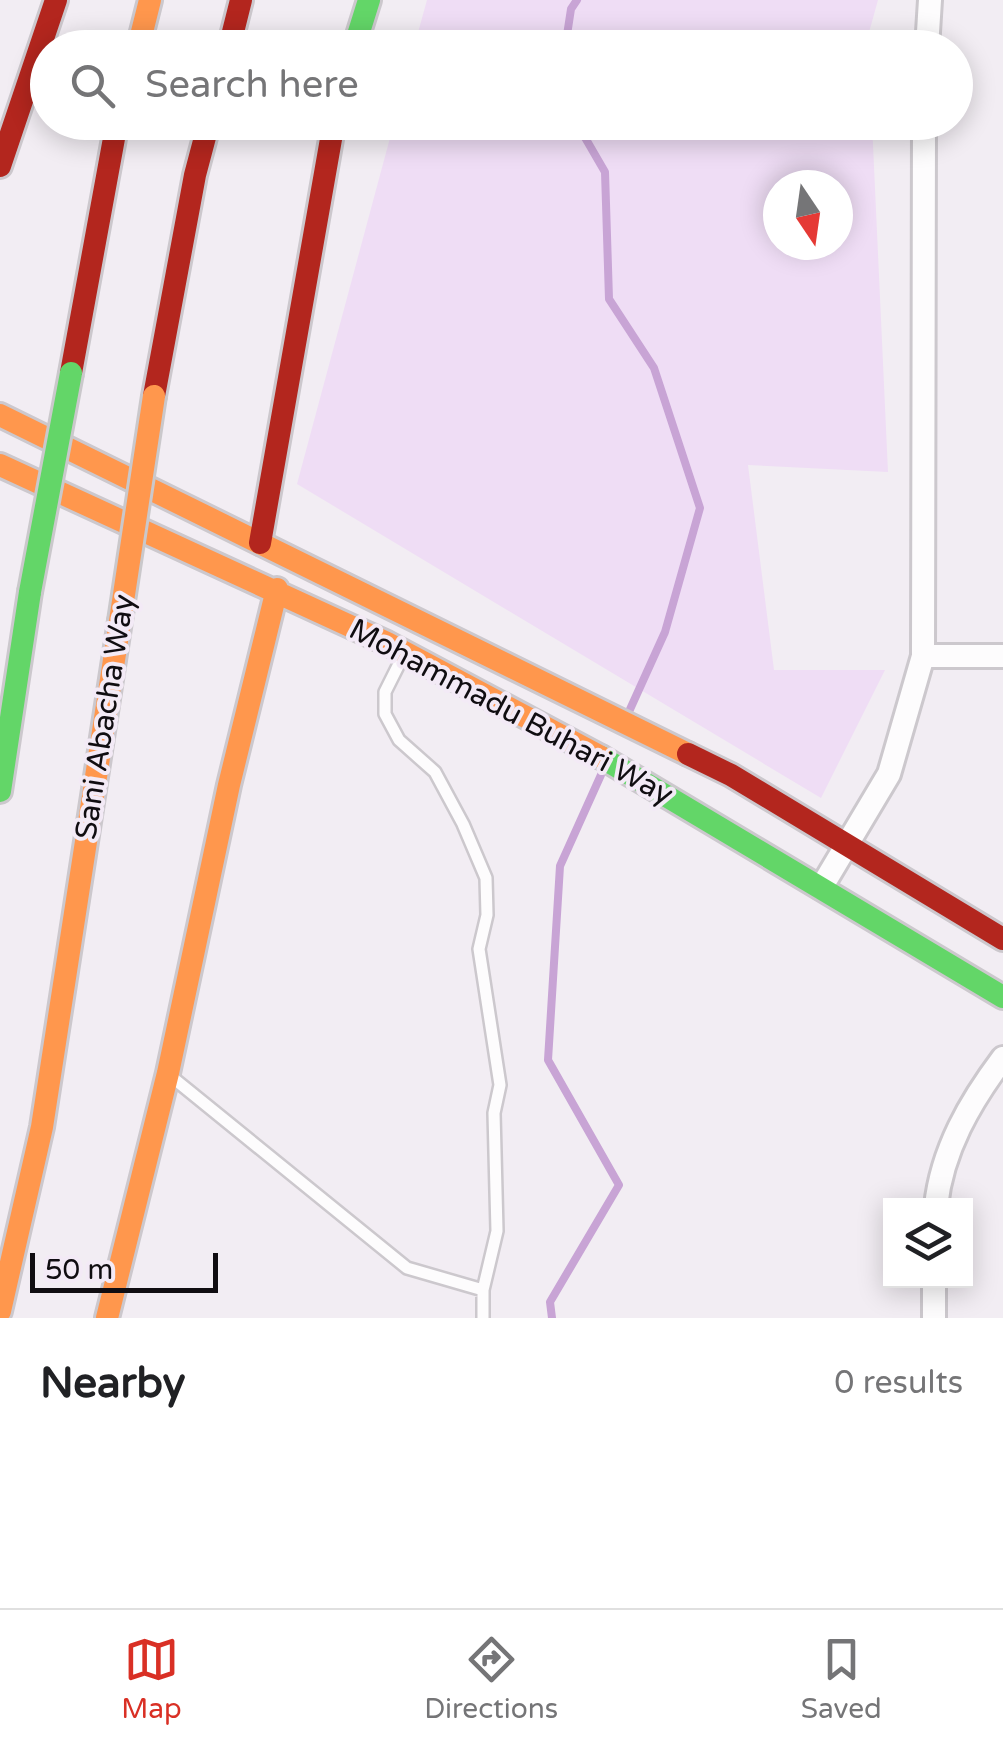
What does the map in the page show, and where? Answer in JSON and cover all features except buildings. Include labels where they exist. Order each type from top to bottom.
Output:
[{"type":"main road","points":[[46,30],[56,0]]},
{"type":"main road","points":[[142,30],[150,0]]},
{"type":"main road","points":[[234,30],[242,0]]},
{"type":"main road","points":[[360,30],[369,0]]},
{"type":"main road","points":[[0,166],[30,77]]},
{"type":"main road","points":[[0,791],[30,592],[115,140]]},
{"type":"main road","name":"Sani Abacha Way","points":[[0,1311],[42,1127],[154,396],[204,140]]},
{"type":"main road","points":[[260,543],[331,140]]},
{"type":"main road","name":"Mohammadu Buhari Way","points":[[0,414],[732,775],[1003,939]]},
{"type":"main road","name":"Mohammadu Buhari Way","points":[[0,465],[277,588],[512,707],[710,820],[1003,997]]},
{"type":"main road","points":[[107,1318],[168,1074],[229,785],[277,588]]},
{"type":"street","points":[[928,30],[930,0]]},
{"type":"street","points":[[821,888],[889,774],[923,656],[924,140]]},
{"type":"street","points":[[923,656],[1003,656]]},
{"type":"street","points":[[937,1198],[939,1180],[955,1136],[1003,1058]]},
{"type":"street","points":[[934,1288],[934,1318]]},
{"type":"lane","points":[[405,652],[386,692],[385,714],[399,740],[435,772],[486,878],[487,915],[479,949],[500,1085],[494,1113],[497,1231],[484,1290],[483,1318]]},
{"type":"lane","points":[[168,1074],[407,1268],[484,1290]]},
{"type":"shaded area","points":[[427,0],[878,0],[870,30],[419,30]]},
{"type":"shaded area","points":[[389,140],[873,140],[888,472],[748,465],[774,670],[885,670],[821,798],[297,484]]},
{"type":"waterway","points":[[568,30],[571,9],[577,0]]},
{"type":"waterway","points":[[586,140],[605,172],[609,299],[654,368],[700,508],[665,632],[627,716]]},
{"type":"waterway","points":[[552,1318],[550,1302],[619,1185],[548,1060],[560,866],[605,766]]},
{"type":"traffic: fast","points":[[360,30],[369,0]]},
{"type":"traffic: fast","points":[[30,592],[71,373]]},
{"type":"traffic: fast","points":[[0,791],[30,592]]},
{"type":"traffic: fast","points":[[601,757],[1003,997]]},
{"type":"traffic: slow","points":[[142,30],[150,0]]},
{"type":"traffic: slow","points":[[120,621],[154,396]]},
{"type":"traffic: slow","points":[[0,415],[688,754]]},
{"type":"traffic: slow","points":[[0,465],[387,643],[601,757]]},
{"type":"traffic: slow","points":[[107,1318],[168,1073],[229,785],[277,589]]},
{"type":"traffic: slow","points":[[0,1311],[42,1127],[120,621]]},
{"type":"traffic: jam","points":[[46,30],[56,0]]},
{"type":"traffic: jam","points":[[234,30],[241,0]]},
{"type":"traffic: jam","points":[[0,166],[30,77]]},
{"type":"traffic: jam","points":[[71,373],[114,140]]},
{"type":"traffic: jam","points":[[154,396],[204,140]]},
{"type":"traffic: jam","points":[[260,543],[331,140]]},
{"type":"traffic: jam","points":[[688,754],[731,775],[1003,939]]}]
